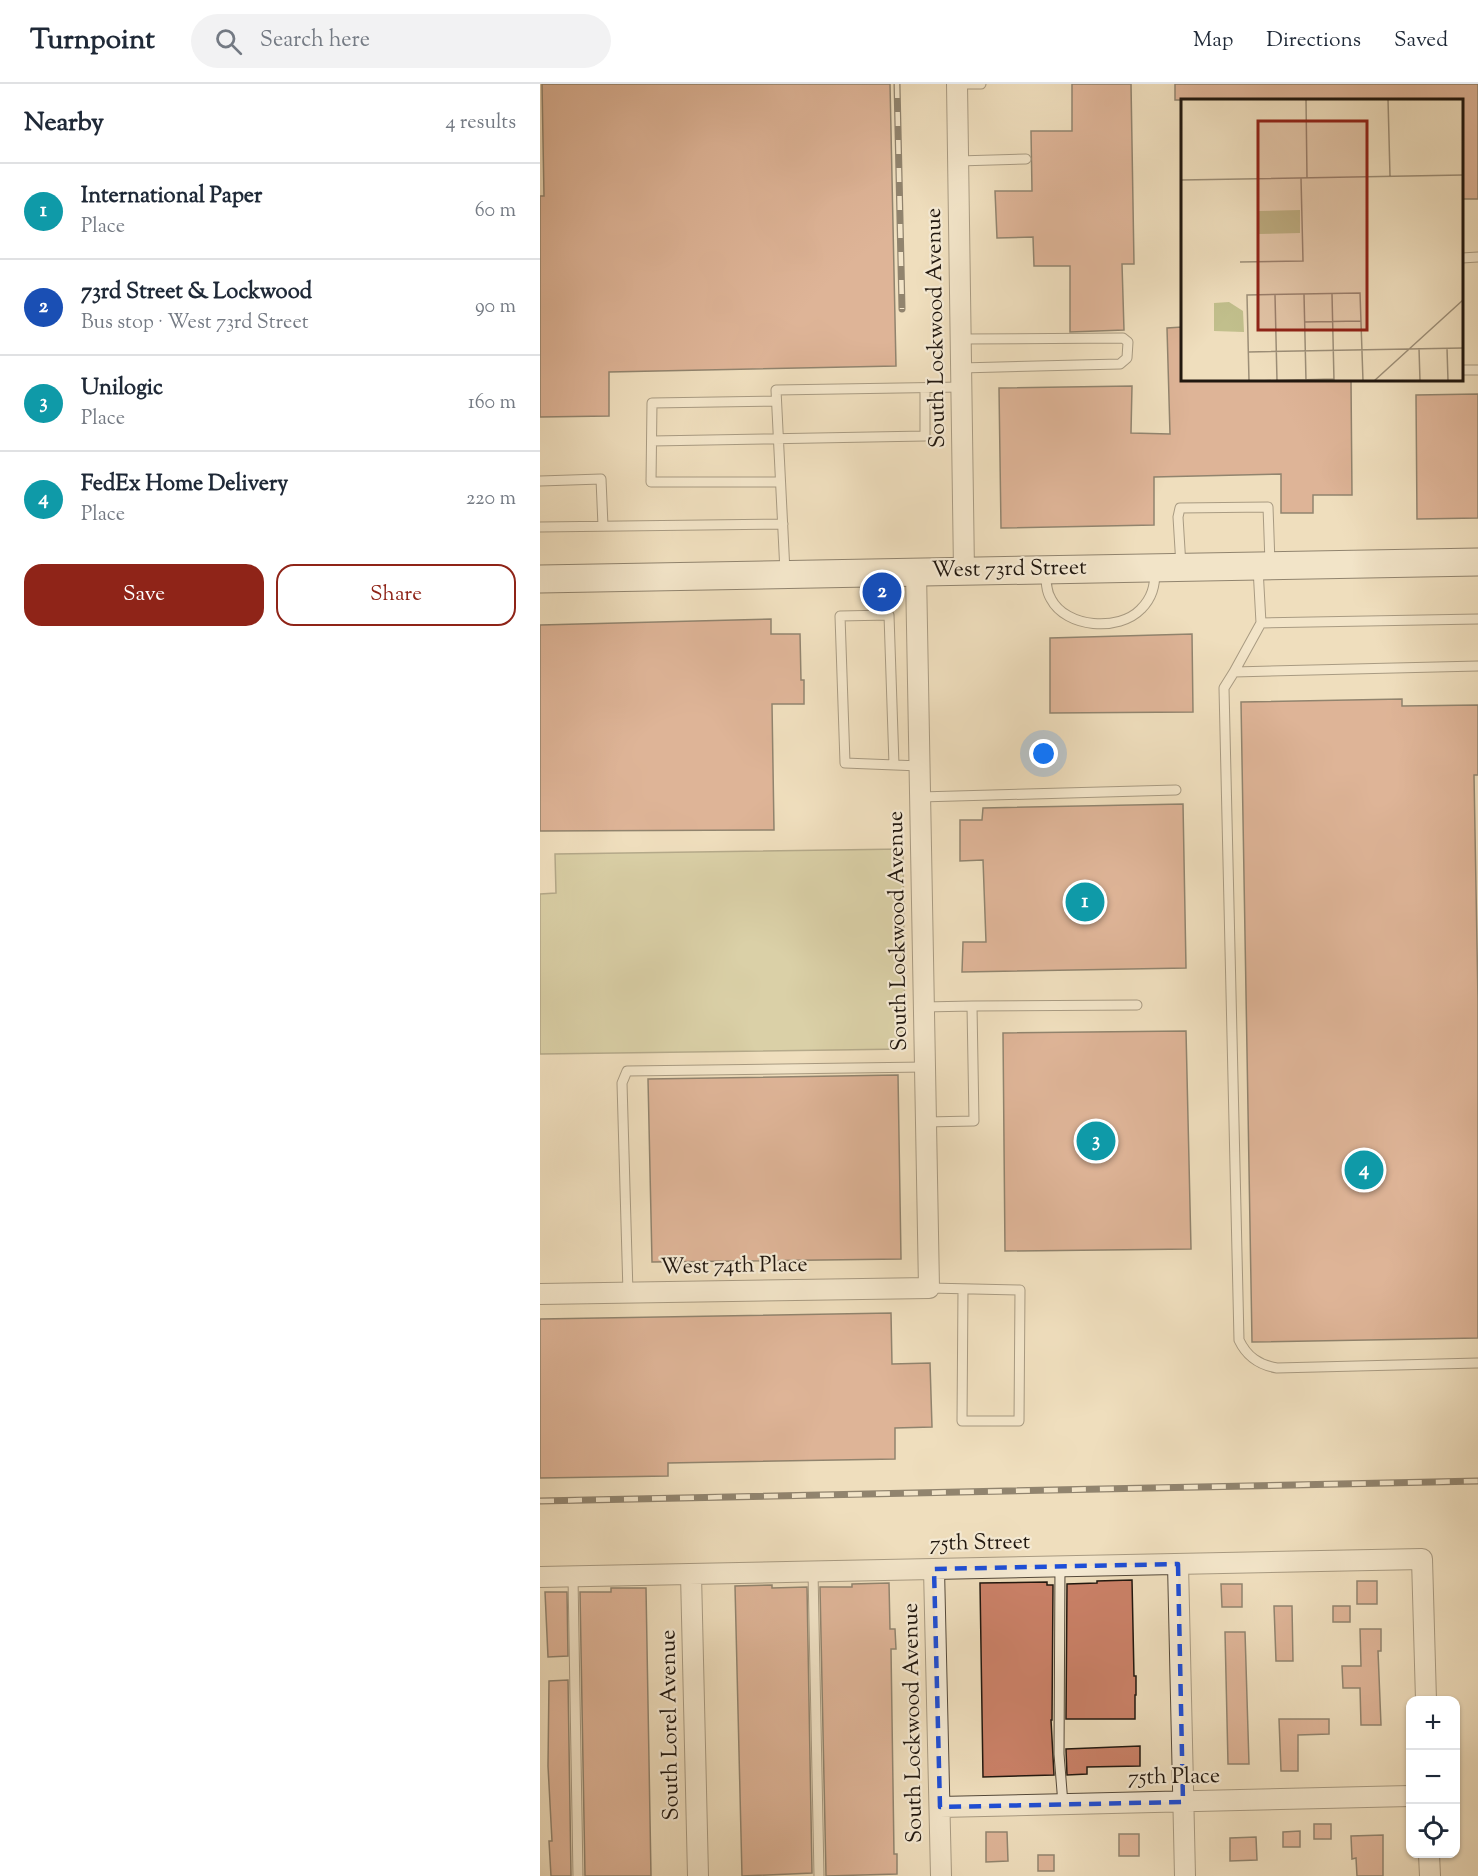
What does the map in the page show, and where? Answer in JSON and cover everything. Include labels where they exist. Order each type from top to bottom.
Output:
[{"type":"street","name":"South Lockwood Avenue","points":[[957,84],[964,571]]},
{"type":"street","name":"West 73rd Street","points":[[540,579],[1478,562]]},
{"type":"street","name":"South Lockwood Avenue","points":[[916,572],[929,1288]]},
{"type":"street","name":"West 74th Place","points":[[540,1293],[929,1288]]},
{"type":"street","name":"75th Street","points":[[540,1577],[1422,1559],[1426,1696]]},
{"type":"street","points":[[1178,1564],[1185,1876]]},
{"type":"street","name":"South Lockwood Avenue","points":[[934,1569],[941,1876]]},
{"type":"street","name":"South Lorel Avenue","points":[[691,1574],[698,1876]]},
{"type":"street","name":"75th Place","points":[[940,1807],[1406,1796]]},
{"type":"street","points":[[1430,1858],[1430,1876]]},
{"type":"lane","points":[[957,84],[981,84]]},
{"type":"lane","points":[[958,161],[1026,159]]},
{"type":"lane","points":[[1463,258],[1478,257]]},
{"type":"lane","points":[[785,574],[776,390],[925,388],[962,378],[1120,364],[1127,358],[1128,342],[1123,338],[961,339]]},
{"type":"lane","points":[[651,441],[925,436],[925,388]]},
{"type":"lane","points":[[776,401],[651,403],[651,482],[780,482]]},
{"type":"lane","points":[[540,481],[602,479],[603,526]]},
{"type":"lane","points":[[1046,570],[1048,593],[1059,611],[1078,621],[1099,623],[1122,620],[1139,611],[1147,602],[1168,567],[1180,508],[1268,507],[1261,623],[1224,688],[1239,1340],[1244,1351],[1258,1363],[1277,1368],[1478,1363]]},
{"type":"lane","points":[[540,527],[783,524]]},
{"type":"lane","points":[[894,765],[889,615],[840,616],[845,763],[894,765],[920,766]]},
{"type":"lane","points":[[1261,623],[1478,619]]},
{"type":"lane","points":[[1234,672],[1478,666]]},
{"type":"lane","points":[[921,797],[1176,790]]},
{"type":"lane","points":[[924,1007],[1137,1005]]},
{"type":"lane","points":[[926,1122],[974,1121],[972,1006]]},
{"type":"lane","points":[[628,1293],[622,1083],[627,1071],[925,1067]]},
{"type":"lane","points":[[929,1288],[1020,1290],[1019,1421],[963,1421],[963,1289]]},
{"type":"lane","points":[[1060,1566],[1059,1754],[1063,1804]]},
{"type":"lane","points":[[813,1571],[819,1876]]},
{"type":"lane","points":[[573,1576],[578,1876]]},
{"type":"highlighted area","points":[[1178,1564],[1183,1802],[940,1807],[934,1569]]},
{"type":"shaded area","points":[[903,849],[905,1049],[540,1054],[540,894],[556,893],[555,854]]},
{"type":"building","points":[[542,84],[890,84],[896,366],[609,372],[609,416],[540,417],[540,196],[544,196]]},
{"type":"building","points":[[1072,84],[1131,84],[1134,264],[1122,264],[1124,330],[1070,332],[1070,266],[1034,266],[1033,237],[997,238],[995,191],[1032,191],[1031,131],[1072,131]]},
{"type":"building","points":[[1175,84],[1478,84],[1478,199],[1463,199],[1463,99],[1175,100]]},
{"type":"building","points":[[1181,327],[1181,381],[1351,381],[1352,495],[1313,495],[1313,513],[1281,513],[1281,474],[1154,477],[1154,525],[1001,528],[999,388],[1132,386],[1131,433],[1170,434],[1167,328]]},
{"type":"building","points":[[1478,394],[1478,518],[1417,519],[1416,395]]},
{"type":"building","points":[[771,619],[771,634],[800,634],[801,680],[804,680],[804,704],[772,704],[774,830],[540,831],[540,625]]},
{"type":"building","points":[[1192,634],[1193,712],[1050,713],[1050,638]]},
{"type":"building","points":[[1402,699],[1402,706],[1478,705],[1478,775],[1474,775],[1478,1001],[1478,1338],[1252,1342],[1241,702]]},
{"type":"building","points":[[1183,804],[1186,968],[962,972],[963,942],[986,942],[983,860],[960,861],[960,820],[982,820],[983,808]]},
{"type":"building","points":[[1186,1031],[1191,1249],[1005,1251],[1003,1033]]},
{"type":"building","points":[[898,1075],[901,1259],[652,1262],[648,1079]]},
{"type":"building","points":[[891,1313],[892,1364],[930,1363],[932,1427],[895,1428],[895,1459],[668,1463],[668,1476],[540,1478],[540,1319]]},
{"type":"building","points":[[1132,1580],[1134,1676],[1136,1676],[1135,1719],[1066,1719],[1067,1584]]},
{"type":"building","points":[[1357,1581],[1377,1581],[1377,1604],[1357,1604]]},
{"type":"building","points":[[1047,1582],[1047,1585],[1053,1585],[1051,1720],[1054,1775],[983,1777],[980,1583]]},
{"type":"building","points":[[889,1583],[890,1629],[895,1629],[896,1649],[891,1649],[894,1854],[897,1854],[897,1874],[826,1876],[820,1587],[852,1587],[852,1584]]},
{"type":"building","points":[[1221,1584],[1242,1584],[1242,1607],[1222,1607]]},
{"type":"building","points":[[772,1585],[772,1588],[807,1587],[812,1873],[742,1876],[735,1586]]},
{"type":"building","points":[[611,1588],[646,1588],[651,1876],[585,1876],[580,1592],[611,1592]]},
{"type":"building","points":[[545,1592],[567,1592],[568,1656],[548,1657]]},
{"type":"building","points":[[1274,1606],[1292,1606],[1293,1661],[1276,1661]]},
{"type":"building","points":[[1333,1606],[1350,1606],[1350,1622],[1333,1622]]},
{"type":"building","points":[[1360,1629],[1381,1629],[1381,1651],[1378,1651],[1381,1725],[1361,1725],[1360,1688],[1343,1688],[1342,1666],[1361,1666]]},
{"type":"building","points":[[1225,1632],[1245,1632],[1249,1764],[1228,1764]]},
{"type":"building","points":[[568,1680],[571,1876],[551,1876],[549,1841],[552,1841],[548,1766],[549,1681]]},
{"type":"building","points":[[1279,1719],[1329,1719],[1329,1734],[1298,1735],[1298,1771],[1281,1771]]},
{"type":"building","points":[[1140,1746],[1140,1766],[1087,1767],[1087,1774],[1067,1775],[1066,1749]]},
{"type":"building","points":[[1314,1824],[1331,1824],[1331,1839],[1314,1839]]},
{"type":"building","points":[[1300,1831],[1300,1847],[1283,1847],[1283,1832]]},
{"type":"building","points":[[986,1832],[1007,1832],[1008,1861],[986,1862]]},
{"type":"building","points":[[1119,1834],[1139,1834],[1139,1856],[1119,1856]]},
{"type":"building","points":[[1383,1835],[1383,1876],[1357,1876],[1356,1858],[1352,1859],[1351,1836]]},
{"type":"building","points":[[1256,1837],[1257,1860],[1230,1861],[1230,1838]]},
{"type":"building","points":[[1038,1855],[1054,1855],[1054,1871],[1038,1871]]},
{"type":"railway","points":[[897,84],[902,309]]},
{"type":"railway","points":[[540,1501],[1478,1481]]},
{"type":"place","name":"73rd Street & Lockwood","points":[[882,592]]},
{"type":"place","name":"International Paper","points":[[1085,902]]},
{"type":"place","name":"Unilogic","points":[[1096,1141]]},
{"type":"place","name":"FedEx Home Delivery","points":[[1364,1170]]}]
